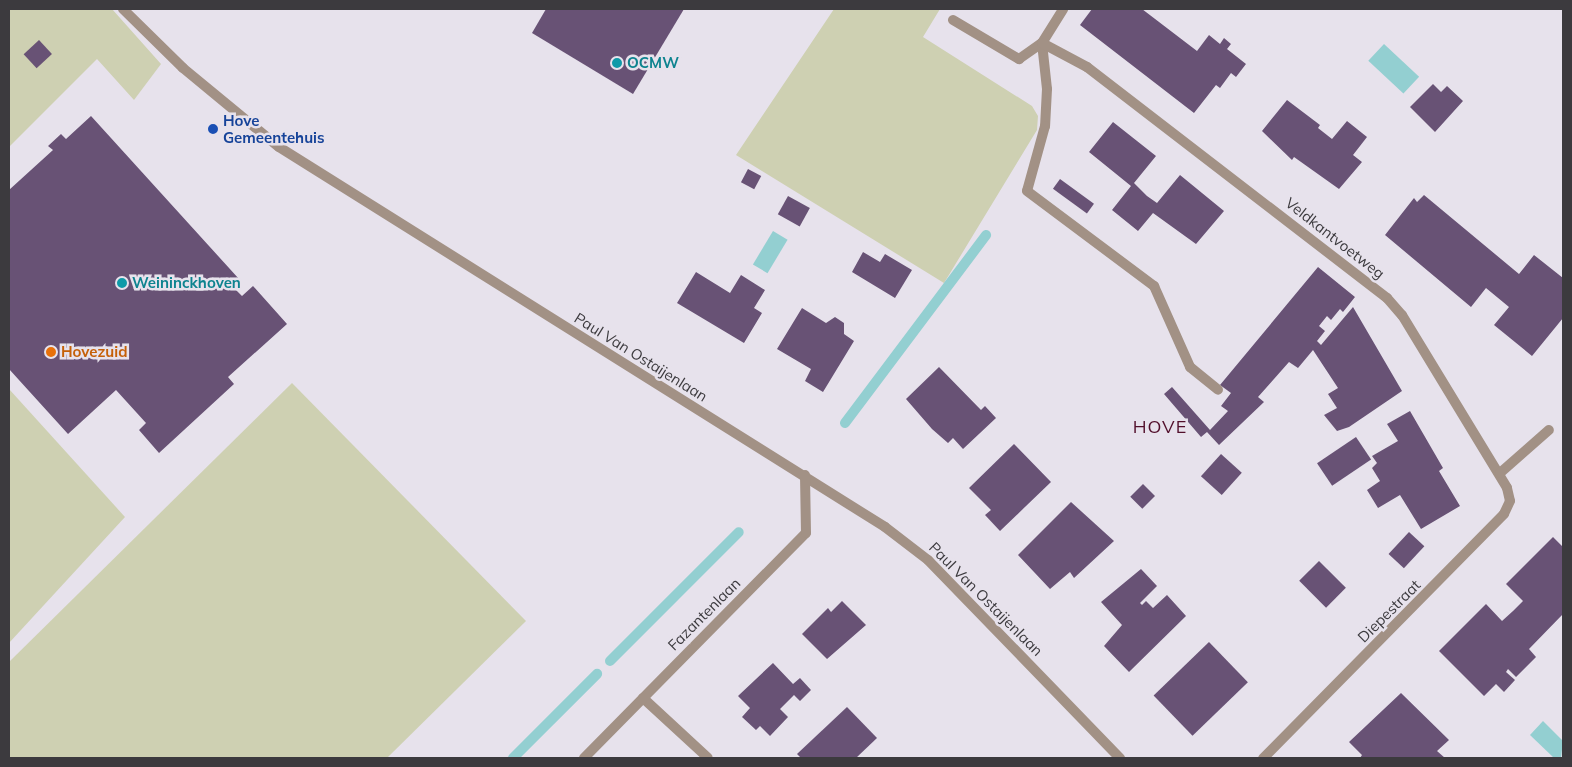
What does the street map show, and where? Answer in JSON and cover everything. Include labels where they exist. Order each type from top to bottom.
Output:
[{"type":"street","name":"Paul Van Ostaijenlaan","points":[[123,9],[183,68],[279,147],[885,526],[928,560],[1120,758]]},
{"type":"street","points":[[953,20],[1019,60],[1042,43],[1063,9]]},
{"type":"street","points":[[1042,43],[1047,89],[1045,126],[1027,191],[1154,286],[1190,367],[1218,390]]},
{"type":"street","name":"Veldkantvoetweg","points":[[1042,43],[1088,67],[1387,298],[1402,315],[1500,473]]},
{"type":"street","points":[[1500,473],[1549,430]]},
{"type":"street","name":"Diepestraat","points":[[1263,758],[1504,514],[1510,500],[1500,473]]},
{"type":"street","name":"Fazantenlaan","points":[[584,758],[806,533],[805,475]]},
{"type":"street","points":[[643,698],[708,758]]},
{"type":"green space","points":[[9,9],[112,9],[161,64],[134,100],[97,59],[9,147]]},
{"type":"green space","points":[[834,9],[940,9],[923,37],[1032,106],[1038,116],[1037,130],[944,283],[736,155]]},
{"type":"green space","points":[[292,383],[526,621],[387,758],[9,758],[9,662]]},
{"type":"green space","points":[[9,389],[125,517],[9,643]]},
{"type":"water","points":[[1384,44],[1419,77],[1403,94],[1368,61]]},
{"type":"water","points":[[773,231],[788,240],[767,273],[753,264]]},
{"type":"water","points":[[1543,721],[1563,741],[1561,758],[1554,758],[1530,735]]},
{"type":"building","name":"OCMW","points":[[546,9],[684,9],[633,94],[532,33]]},
{"type":"building","points":[[1092,9],[1142,9],[1197,51],[1209,35],[1220,44],[1224,38],[1231,44],[1227,49],[1246,64],[1236,77],[1231,73],[1220,88],[1216,85],[1194,113],[1080,25]]},
{"type":"building","points":[[39,40],[52,54],[37,68],[24,54]]},
{"type":"building","points":[[1433,84],[1441,92],[1447,86],[1463,101],[1435,132],[1410,107]]},
{"type":"building","points":[[1287,100],[1320,125],[1318,128],[1332,139],[1347,121],[1367,137],[1353,155],[1362,162],[1339,189],[1294,157],[1292,160],[1262,131]]},
{"type":"building","name":"Weininckhoven","points":[[91,116],[239,279],[232,286],[242,296],[253,286],[287,324],[228,377],[234,384],[159,453],[139,430],[146,423],[116,390],[68,434],[9,369],[9,190],[53,150],[48,146],[61,134],[66,139]]},
{"type":"building","points":[[1113,122],[1156,156],[1134,183],[1147,196],[1157,203],[1180,175],[1224,211],[1196,244],[1153,213],[1138,231],[1112,210],[1131,186],[1089,152]]},
{"type":"building","points":[[748,169],[761,176],[754,189],[741,182]]},
{"type":"building","points":[[1060,179],[1094,204],[1087,213],[1053,189]]},
{"type":"building","points":[[1424,195],[1519,274],[1534,255],[1563,278],[1563,318],[1532,356],[1494,325],[1509,307],[1486,288],[1471,307],[1385,235],[1414,198],[1417,202]]},
{"type":"building","points":[[788,196],[810,208],[800,226],[778,214]]},
{"type":"building","points":[[863,252],[880,262],[885,254],[912,270],[895,298],[852,272]]},
{"type":"building","points":[[1318,267],[1355,297],[1343,312],[1340,309],[1331,320],[1327,316],[1319,326],[1325,331],[1317,341],[1321,345],[1353,307],[1402,391],[1349,427],[1337,431],[1324,415],[1337,408],[1328,394],[1338,388],[1313,350],[1298,368],[1289,362],[1258,397],[1264,402],[1219,445],[1207,432],[1201,437],[1164,394],[1172,387],[1210,430],[1228,411],[1221,406],[1231,393],[1220,385]]},
{"type":"building","points":[[696,272],[730,293],[741,275],[765,290],[754,308],[762,313],[744,343],[677,303]]},
{"type":"building","points":[[802,308],[826,323],[835,317],[844,323],[844,334],[854,341],[823,392],[805,381],[811,369],[777,349]]},
{"type":"building","points":[[939,367],[981,410],[985,406],[996,418],[963,449],[953,438],[948,443],[932,429],[906,399]]},
{"type":"building","points":[[1410,411],[1443,468],[1439,471],[1460,506],[1421,529],[1400,495],[1378,508],[1367,490],[1380,481],[1372,468],[1377,463],[1372,456],[1398,441],[1387,424]]},
{"type":"building","points":[[1356,437],[1371,459],[1332,486],[1317,463]]},
{"type":"building","points":[[1014,444],[1051,482],[1000,531],[985,515],[991,510],[969,488]]},
{"type":"building","points":[[1221,454],[1242,473],[1222,495],[1201,476]]},
{"type":"building","points":[[1143,484],[1155,496],[1142,509],[1130,497]]},
{"type":"building","points":[[1071,502],[1114,541],[1074,578],[1070,572],[1050,589],[1018,555]]},
{"type":"building","points":[[1409,532],[1424,546],[1404,568],[1389,554]]},
{"type":"building","points":[[1553,537],[1563,547],[1563,614],[1529,649],[1536,657],[1516,677],[1508,669],[1506,672],[1515,680],[1504,692],[1496,684],[1484,696],[1439,651],[1486,604],[1502,621],[1523,601],[1506,584]]},
{"type":"building","points":[[1319,561],[1346,588],[1326,608],[1299,581]]},
{"type":"building","points":[[1141,569],[1157,586],[1140,603],[1142,605],[1146,601],[1153,608],[1167,595],[1186,616],[1129,672],[1104,646],[1122,625],[1101,602]]},
{"type":"building","points":[[842,601],[866,625],[827,659],[802,634],[828,608],[831,612]]},
{"type":"building","points":[[1209,642],[1248,682],[1193,736],[1154,695]]},
{"type":"building","points":[[773,663],[793,684],[800,678],[811,690],[800,701],[794,695],[780,709],[788,717],[770,736],[760,726],[756,730],[742,717],[750,708],[738,696]]},
{"type":"building","points":[[1401,693],[1449,740],[1437,751],[1445,758],[1360,758],[1362,755],[1349,742]]},
{"type":"building","points":[[847,707],[877,738],[856,758],[801,758],[797,754]]},
{"type":"waterway","points":[[845,423],[986,235]]},
{"type":"waterway","points":[[610,661],[739,532]]},
{"type":"waterway","points":[[513,758],[597,674]]},
{"type":"place","name":"OCMW","points":[[617,63]]},
{"type":"place","name":"Hove Gemeentehuis","points":[[213,129]]},
{"type":"place","name":"Weininckhoven","points":[[122,283]]},
{"type":"place","name":"Hovezuid","points":[[51,352]]},
{"type":"district","name":"HOVE","points":[[1160,427]]}]
